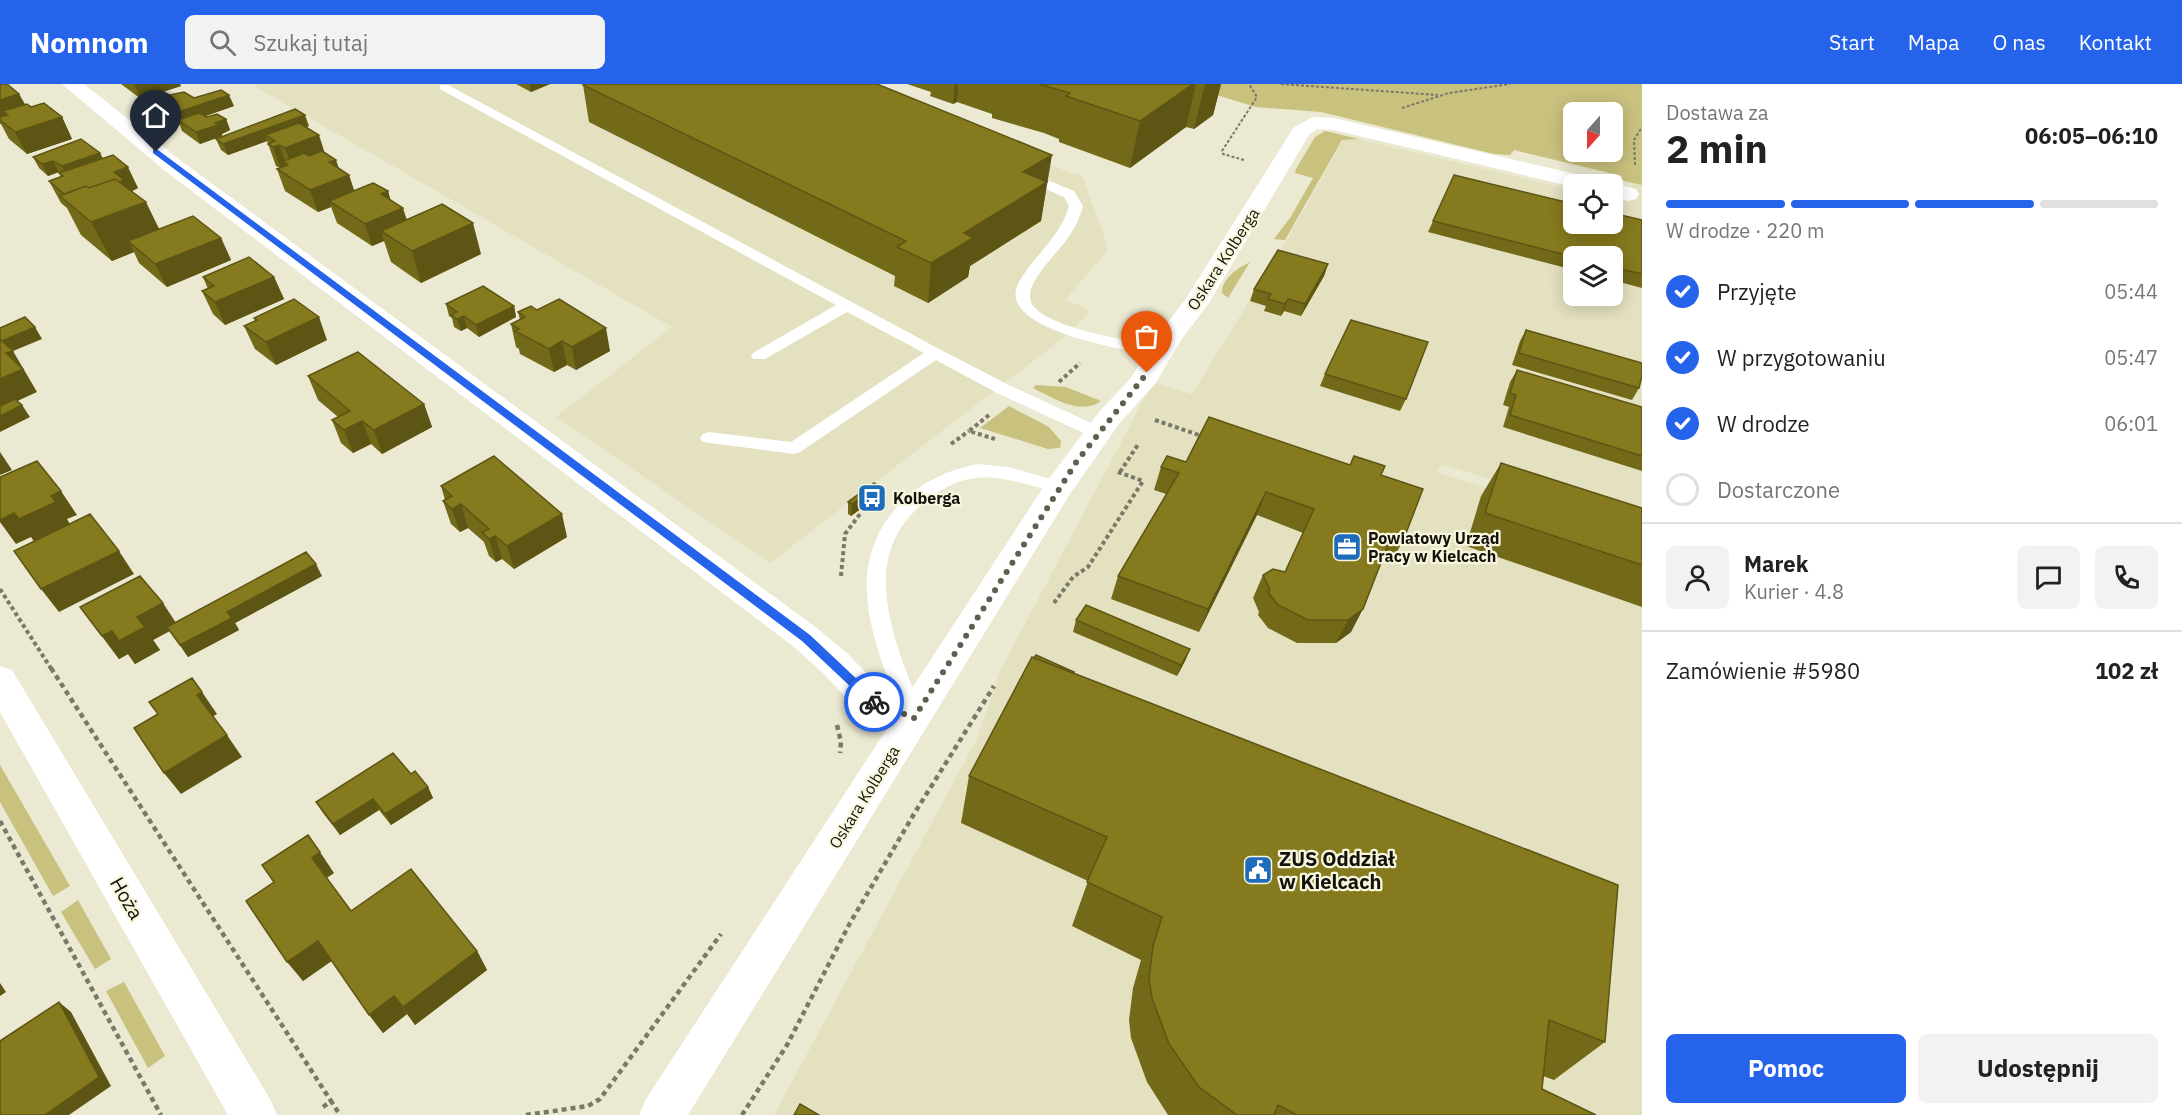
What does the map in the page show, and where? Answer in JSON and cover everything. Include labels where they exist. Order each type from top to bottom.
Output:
[{"type":"street","points":[[72,84],[172,165],[806,638],[835,663],[871,701],[914,718]]},
{"type":"street","name":"Oskara Kolberga","points":[[662,1115],[1059,487],[1098,434],[1141,384],[1160,352],[1211,280],[1306,125],[1320,122],[1348,127],[1563,178]]},
{"type":"street","name":"Hoża","points":[[0,680],[254,1115]]},
{"type":"lane","points":[[444,87],[846,306],[1015,395],[1098,434]]},
{"type":"lane","points":[[1014,170],[1069,194],[1076,206],[1066,232],[1024,287],[1024,304],[1030,312],[1049,323],[1160,352]]},
{"type":"lane","points":[[759,356],[846,306]]},
{"type":"lane","points":[[709,438],[794,448],[935,352]]},
{"type":"lane","points":[[914,718],[882,627],[877,598],[881,547],[892,523],[922,496],[959,473],[981,470],[999,472],[1059,487]]},
{"type":"path","points":[[1249,84],[1257,98],[1222,151],[1223,154],[1249,163]]},
{"type":"path","points":[[1281,84],[1442,95]]},
{"type":"path","points":[[1348,127],[1442,95],[1510,84]]},
{"type":"path","points":[[1015,395],[1032,381],[1063,381],[1086,356],[1118,341]]},
{"type":"path","points":[[1148,429],[1154,420],[1206,438]]},
{"type":"path","points":[[950,445],[969,431]]},
{"type":"path","points":[[1120,472],[1143,437]]},
{"type":"path","points":[[841,582],[840,558],[845,534],[867,507]]},
{"type":"path","points":[[0,589],[340,1115]]},
{"type":"path","points":[[742,1115],[787,1045],[879,873],[994,686]]},
{"type":"path","points":[[836,718],[841,742],[839,761]]},
{"type":"path","points":[[0,821],[161,1115]]},
{"type":"path","points":[[526,1115],[588,1106],[600,1099],[724,930]]},
{"type":"path","points":[[323,1107],[331,1101]]},
{"type":"shaded area","points":[[259,84],[855,84],[1071,173],[1082,175],[1107,245],[1107,251],[1065,300],[1086,308],[1088,313],[1066,336],[770,563],[556,417],[672,327],[254,86]]},
{"type":"shaded area","points":[[1180,84],[1642,84],[1642,185],[1623,181],[1623,174],[1614,174],[1564,162],[1623,162],[1623,102],[1563,102],[1563,162],[1514,150],[1510,155],[1494,154],[1321,112],[1256,107]]},
{"type":"shaded area","points":[[1325,131],[1359,139],[1342,140],[1285,240],[1274,239],[1290,218],[1313,178],[1295,173],[1296,169],[1315,137]]},
{"type":"shaded area","points":[[1358,139],[1563,188],[1563,234],[1623,234],[1623,202],[1625,202],[1633,183],[1642,185],[1642,528],[1442,464],[1437,472],[1642,538],[1642,1115],[774,1115],[977,739],[1000,671],[1153,382],[1192,394],[1284,245],[1343,140]]},
{"type":"shaded area","points":[[1250,262],[1228,298],[1222,293],[1228,278]]},
{"type":"shaded area","points":[[1036,385],[1066,387],[1101,401],[1084,407],[1067,404],[1033,388]]},
{"type":"shaded area","points":[[1009,406],[1049,427],[1061,441],[1060,448],[1048,449],[980,428]]},
{"type":"shaded area","points":[[0,765],[70,886],[53,896],[0,802]]},
{"type":"shaded area","points":[[78,900],[111,959],[95,969],[61,912]]},
{"type":"shaded area","points":[[124,982],[165,1056],[148,1068],[106,991]]},
{"type":"building","points":[[7,84],[19,94],[0,100],[0,85]]},
{"type":"building","points":[[877,84],[1052,155],[1023,172],[1047,182],[964,233],[973,238],[931,263],[897,247],[906,241],[583,85]]},
{"type":"building","points":[[1039,84],[1193,84],[1140,121],[1066,96],[1070,93]]},
{"type":"building","points":[[221,90],[229,95],[173,114],[150,99],[184,92],[194,98]]},
{"type":"building","points":[[44,103],[62,117],[15,132],[0,120],[0,117],[8,115],[3,111],[27,104],[31,107]]},
{"type":"building","points":[[295,109],[305,115],[223,144],[216,139]]},
{"type":"building","points":[[199,113],[207,117],[217,114],[226,119],[215,123],[218,125],[196,132],[178,120]]},
{"type":"building","points":[[299,123],[319,135],[285,148],[268,144],[275,141],[265,135]]},
{"type":"building","points":[[81,139],[100,153],[62,166],[53,161],[42,164],[33,157]]},
{"type":"building","points":[[322,151],[336,160],[329,162],[349,175],[310,190],[277,169],[288,165],[284,161],[304,153],[309,156]]},
{"type":"building","points":[[113,155],[128,167],[114,172],[124,180],[119,182],[115,179],[64,194],[49,181],[63,176],[59,173]]},
{"type":"building","points":[[1454,175],[1563,201],[1563,234],[1623,234],[1623,216],[1642,220],[1642,274],[1623,270],[1623,246],[1563,246],[1563,254],[1433,221]]},
{"type":"building","points":[[115,179],[146,202],[91,222],[60,196],[86,186],[89,188]]},
{"type":"building","points":[[373,183],[388,191],[381,194],[403,208],[365,224],[329,201]]},
{"type":"building","points":[[442,204],[473,223],[412,251],[381,231]]},
{"type":"building","points":[[193,216],[221,238],[155,264],[128,241]]},
{"type":"building","points":[[1278,250],[1328,264],[1305,304],[1288,299],[1285,304],[1268,299],[1271,294],[1254,289]]},
{"type":"building","points":[[249,257],[274,277],[215,302],[202,291],[214,286],[203,277]]},
{"type":"building","points":[[483,286],[514,306],[476,325],[464,316],[457,319],[451,315],[457,312],[446,304]]},
{"type":"building","points":[[294,299],[319,317],[266,342],[244,326],[257,320],[254,318]]},
{"type":"building","points":[[559,299],[606,328],[572,347],[562,341],[549,349],[515,331],[519,329],[511,324],[525,317],[518,312],[531,306],[537,310]]},
{"type":"building","points":[[25,317],[35,327],[2,341],[0,339],[0,328]]},
{"type":"building","points":[[1351,320],[1428,342],[1406,399],[1325,374]]},
{"type":"building","points":[[1526,330],[1642,363],[1639,388],[1519,353]]},
{"type":"building","points":[[0,339],[13,351],[6,353],[23,369],[0,379]]},
{"type":"building","points":[[358,352],[424,404],[374,430],[362,421],[344,430],[332,420],[350,411],[308,376]]},
{"type":"building","points":[[1517,370],[1642,407],[1642,456],[1510,415],[1516,395],[1510,393]]},
{"type":"building","points":[[15,399],[22,405],[0,416],[0,406]]},
{"type":"building","name":"Powiatowy Urząd Pracy w Kielcach","points":[[1209,417],[1350,465],[1354,456],[1385,466],[1381,475],[1423,489],[1403,541],[1391,537],[1363,609],[1348,620],[1308,620],[1278,605],[1268,592],[1270,590],[1263,575],[1273,569],[1285,572],[1314,509],[1266,492],[1208,609],[1118,576],[1179,473],[1161,467],[1167,456],[1186,462]]},
{"type":"building","points":[[494,456],[562,514],[507,546],[495,536],[489,539],[482,532],[489,529],[461,504],[452,509],[443,501],[452,496],[441,486]]},
{"type":"building","points":[[37,461],[61,491],[51,496],[56,502],[19,519],[14,513],[0,520],[0,477]]},
{"type":"building","points":[[1501,463],[1642,508],[1642,565],[1485,513]]},
{"type":"building","points":[[874,483],[878,485],[852,504],[848,502]]},
{"type":"building","points":[[90,514],[119,551],[41,589],[14,551]]},
{"type":"building","points":[[306,552],[316,564],[227,612],[232,618],[180,645],[167,627]]},
{"type":"building","points":[[140,576],[163,603],[137,617],[145,627],[119,641],[112,631],[102,636],[80,607]]},
{"type":"building","points":[[1086,605],[1190,649],[1181,665],[1076,620]]},
{"type":"building","points":[[1036,655],[1074,672],[1034,658]]},
{"type":"building","points":[[1032,657],[1618,885],[1605,1042],[1549,1020],[1542,1089],[1596,1115],[1297,1115],[1278,1105],[1274,1115],[1237,1115],[1199,1087],[1169,1044],[1152,998],[1149,979],[1153,946],[1162,917],[1087,882],[1107,837],[969,776]]},
{"type":"building","points":[[192,678],[202,692],[197,695],[227,735],[164,773],[134,728],[158,714],[149,702]]},
{"type":"building","points":[[393,753],[411,774],[415,771],[428,787],[385,814],[373,799],[333,824],[316,802]]},
{"type":"building","points":[[308,835],[320,852],[312,858],[351,911],[411,869],[477,951],[403,1007],[394,996],[369,1015],[318,941],[287,962],[246,901],[274,882],[262,865]]},
{"type":"building","points":[[59,1002],[99,1077],[45,1115],[0,1115],[0,1041]]},
{"type":"building","points":[[800,1104],[819,1115],[794,1115]]},
{"type":"way so far","points":[[874,702],[914,718],[1059,487],[1109,418],[1141,384],[1147,373]]},
{"type":"place","name":"Kolberga","points":[[872,498]]},
{"type":"place","name":"Powiatowy Urząd Pracy w Kielcach","points":[[1347,547]]},
{"type":"place","name":"ZUS Oddział w Kielcach","points":[[1258,870]]},
{"type":"route","points":[[156,152],[806,638],[874,702]]}]
